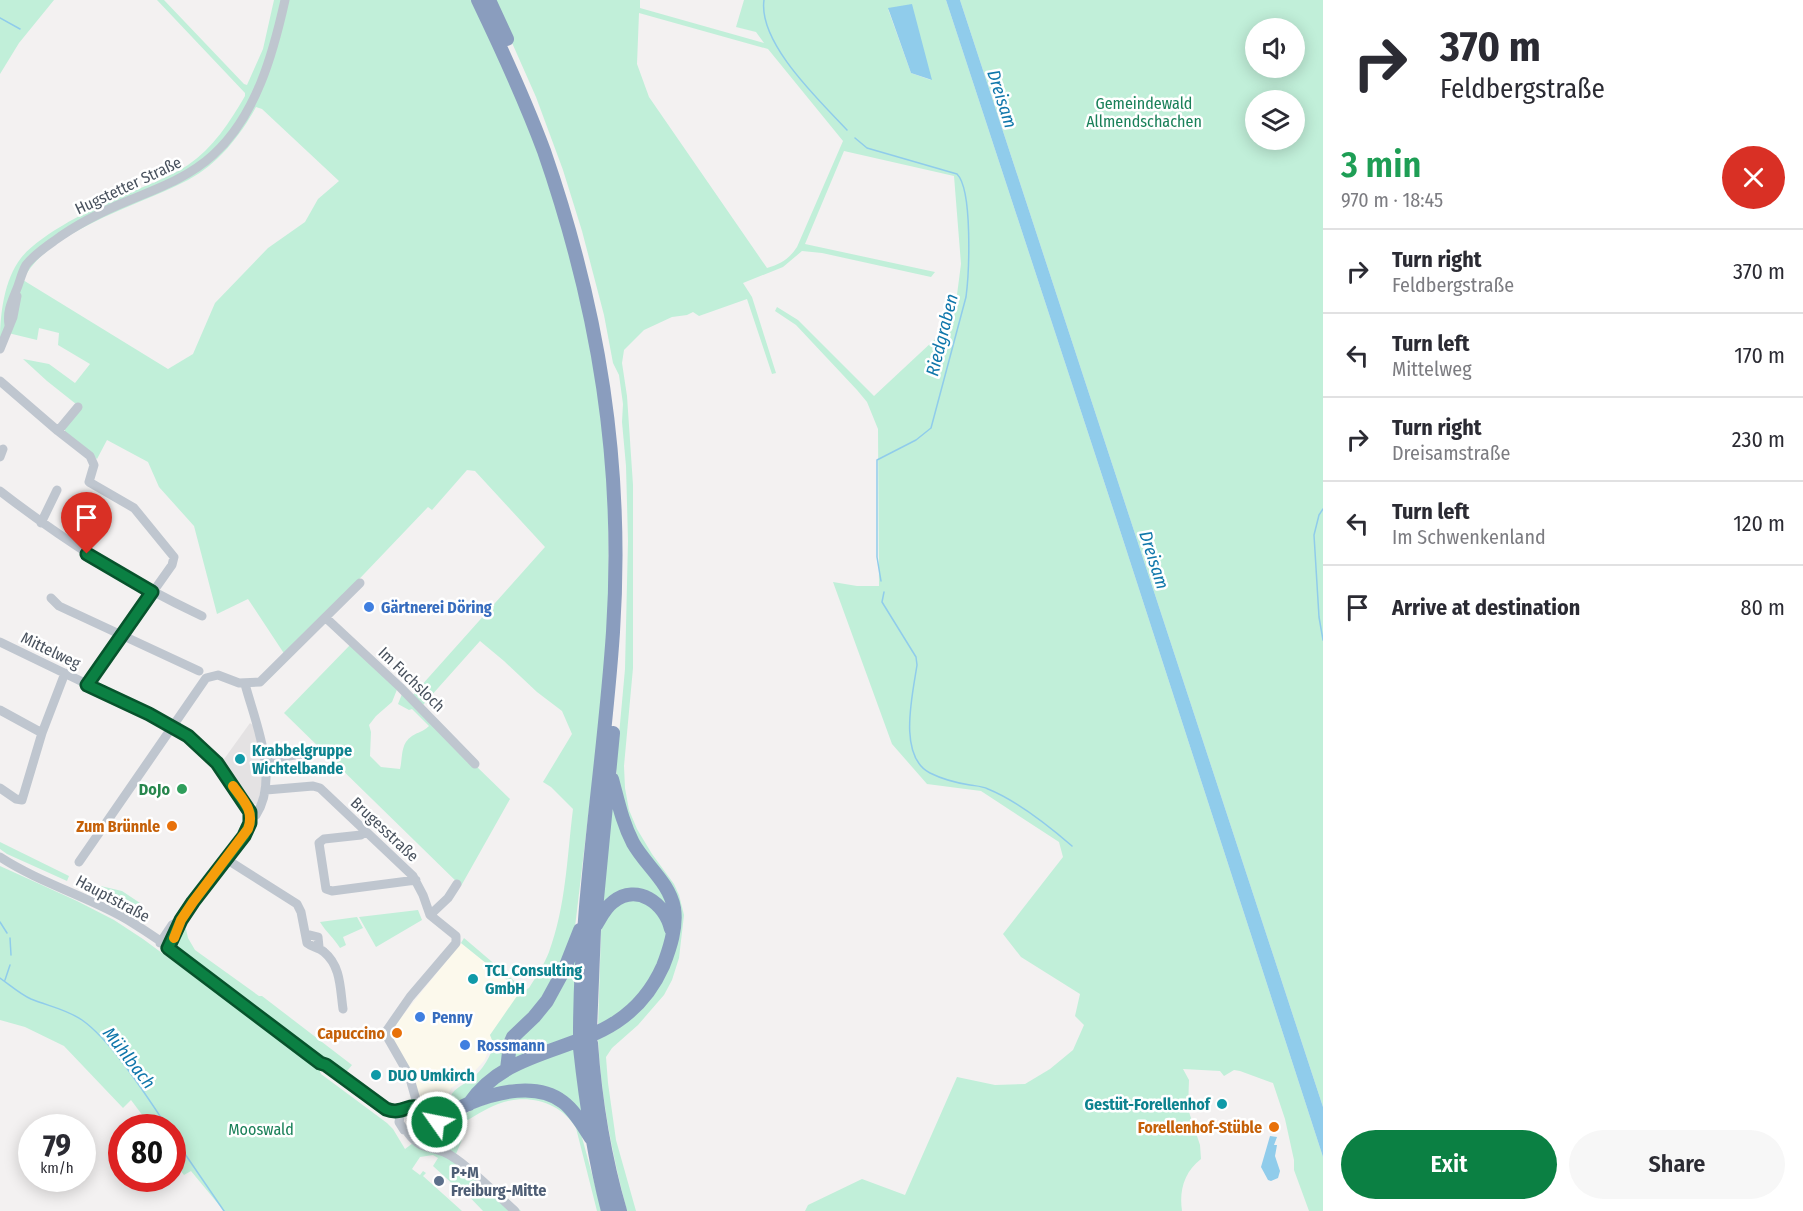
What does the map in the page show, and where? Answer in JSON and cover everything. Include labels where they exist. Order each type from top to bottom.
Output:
[{"type":"highway","points":[[478,0],[524,100],[570,231],[593,325],[610,432],[614,478],[613,631],[589,925],[585,1039],[591,1138],[608,1211]]},
{"type":"highway","points":[[489,0],[533,100],[562,179],[595,294],[612,376],[621,452],[624,538],[619,665],[610,768],[589,925],[557,985],[534,1017],[513,1037],[507,1069]]},
{"type":"highway","points":[[469,1104],[483,1088],[507,1069],[583,1040],[615,1024],[630,1012],[650,989],[664,963],[675,917],[669,893],[628,834],[622,821],[610,768]]},
{"type":"highway","points":[[589,925],[613,902],[628,895],[639,895],[650,898],[663,910],[672,935]]},
{"type":"highway","points":[[585,1039],[606,1156],[620,1211]]},
{"type":"highway","points":[[419,1122],[444,1118],[469,1104],[508,1092],[530,1091],[544,1093],[562,1101],[569,1107],[591,1138]]},
{"type":"street","name":"Hugstetter Straße","points":[[0,349],[9,325],[9,308],[22,272],[32,258],[59,237],[92,217],[184,176],[200,166],[227,140],[242,119],[265,70],[274,46],[285,0]]},
{"type":"street","points":[[0,381],[93,459],[94,465],[89,482],[134,508],[174,557],[172,565],[87,685]]},
{"type":"street","points":[[58,431],[78,407]]},
{"type":"street","points":[[41,523],[57,490]]},
{"type":"street","points":[[0,491],[41,523],[102,564],[202,616]]},
{"type":"street","points":[[79,862],[206,678],[218,675],[245,684],[260,682],[360,583]]},
{"type":"street","points":[[51,598],[59,606],[199,671]]},
{"type":"street","name":"Im Fuchsloch","points":[[326,618],[400,687],[475,764]]},
{"type":"street","name":"Mittelweg","points":[[0,642],[188,736],[217,763],[247,806],[251,817]]},
{"type":"street","points":[[0,788],[16,799],[22,800],[42,733],[65,673]]},
{"type":"street","points":[[164,945],[172,925],[181,920],[248,829],[251,817],[256,815],[260,808],[266,790],[267,774],[245,684]]},
{"type":"street","points":[[0,710],[42,733]]},
{"type":"street","points":[[264,760],[301,754]]},
{"type":"street","name":"Brugesstraße","points":[[266,790],[313,786],[320,788],[413,876],[430,915],[456,936],[456,943],[410,997],[385,1032],[409,1079],[424,1148],[440,1150],[453,1156],[515,1211]]},
{"type":"street","points":[[366,832],[361,835],[324,839],[319,843],[326,889],[332,891],[416,880]]},
{"type":"street","name":"Hauptstraße","points":[[0,857],[130,922],[386,1109],[419,1122]]},
{"type":"street","points":[[226,859],[297,904],[302,912],[308,943],[319,947],[330,957],[337,970],[343,1009]]},
{"type":"street","points":[[430,915],[448,898],[457,884]]},
{"type":"street","name":"Hauptstraße","points":[[320,1063],[323,1068],[393,1120],[402,1114]]},
{"type":"street","points":[[402,1114],[409,1079]]},
{"type":"street","name":"Hauptstraße","points":[[402,1114],[402,1128],[419,1122]]},
{"type":"shaded area","points":[[250,723],[254,726],[264,772],[258,804],[253,804],[222,762]]},
{"type":"shaded area","points":[[461,943],[518,989],[518,996],[490,1035],[492,1040],[484,1061],[469,1077],[451,1088],[446,1101],[430,1103],[417,1096],[390,1037],[391,1030]]},
{"type":"green space","points":[[0,0],[54,0],[19,43],[0,74]]},
{"type":"green space","points":[[157,0],[164,0],[247,85],[263,49],[274,0],[476,0],[531,127],[576,267],[608,451],[609,622],[594,785],[590,801],[575,927],[568,952],[501,1067],[452,1107],[449,1100],[452,1093],[475,1075],[489,1057],[495,1041],[490,1035],[517,996],[518,989],[461,943],[464,938],[525,990],[529,988],[542,966],[555,935],[565,881],[573,809],[543,782],[572,734],[562,711],[480,641],[422,706],[412,696],[545,547],[475,471],[467,470],[432,510],[428,507],[323,617],[326,621],[269,679],[265,675],[285,655],[248,599],[217,614],[194,526],[159,487],[148,462],[107,440],[97,459],[65,433],[65,428],[81,408],[23,359],[49,364],[75,383],[90,364],[58,345],[59,333],[39,328],[37,340],[4,332],[0,341],[2,309],[7,287],[21,258],[41,240],[82,215],[188,165],[220,134],[245,93]],"holes":[[[256,107],[262,109],[339,181],[318,199],[305,222],[268,248],[215,303],[193,354],[168,369],[23,280],[35,262],[73,233],[188,180],[209,166],[243,128]]]},
{"type":"green space","points":[[493,0],[640,0],[640,8],[764,43],[756,32],[736,27],[744,0],[946,0],[1323,1157],[1323,1211],[1309,1211],[1294,1170],[1285,1119],[1273,1083],[1234,1070],[1224,1076],[1220,1071],[1183,1069],[1189,1080],[1188,1109],[1200,1145],[1201,1159],[1190,1170],[1184,1182],[1181,1196],[1182,1211],[805,1211],[808,1205],[862,1179],[905,1195],[957,1077],[995,1085],[1025,1084],[1050,1069],[1073,1050],[1084,1025],[1075,1016],[1080,994],[1021,957],[1003,934],[1063,857],[1059,842],[981,791],[927,784],[892,744],[833,582],[857,586],[879,586],[878,429],[867,402],[857,390],[796,325],[775,311],[777,307],[798,320],[874,396],[948,327],[955,310],[961,264],[954,176],[844,151],[805,244],[935,272],[931,277],[822,253],[802,251],[783,267],[743,283],[752,297],[776,373],[772,374],[747,299],[699,316],[693,312],[672,317],[644,330],[624,350],[622,363],[627,396],[633,485],[633,668],[624,766],[625,788],[629,810],[637,829],[674,884],[684,915],[679,958],[664,995],[606,1057],[616,1140],[636,1211],[627,1211],[608,1125],[598,1039],[643,1004],[677,922],[630,828],[618,788],[616,768],[625,669],[628,541],[623,404],[619,375],[613,363],[604,315],[582,231],[563,170],[536,97]],"holes":[[[888,9],[931,80],[911,73]],[[639,13],[768,49],[843,141],[797,247],[781,263],[767,268],[649,97],[637,64]]]},
{"type":"green space","name":"Gemeindewald Allmendschachen","points":[[960,0],[1323,0],[1323,1107]]},
{"type":"green space","points":[[351,644],[398,687],[392,702],[369,725],[370,756],[381,767],[400,769],[405,743],[429,726],[412,709],[409,710],[398,704],[402,694],[510,799],[461,886],[284,713]]},
{"type":"green space","points":[[612,790],[643,862],[671,909],[637,893],[599,918]]},
{"type":"green space","points":[[0,842],[69,876],[67,881],[7,854],[0,849]]},
{"type":"green space","name":"Mooswald","points":[[0,866],[77,901],[114,920],[143,939],[319,1069],[321,1074],[387,1123],[405,1149],[421,1137],[424,1131],[435,1125],[450,1122],[475,1108],[519,1093],[561,1104],[580,1130],[602,1211],[597,1211],[576,1128],[561,1111],[552,1106],[520,1099],[493,1106],[461,1124],[464,1135],[456,1154],[521,1211],[483,1211],[459,1186],[457,1188],[433,1166],[438,1158],[433,1155],[420,1157],[412,1169],[420,1175],[423,1171],[426,1173],[423,1176],[462,1211],[224,1211],[191,1171],[186,1174],[186,1114],[142,1114],[131,1100],[123,1108],[64,1046],[25,1027],[0,1020]]},
{"type":"green space","points":[[92,884],[122,891],[140,903],[135,913],[92,890]]},
{"type":"green space","points":[[638,899],[662,914],[668,938],[657,971],[634,1003],[598,1028],[603,924],[609,912],[618,904]]},
{"type":"green space","points":[[418,910],[422,920],[376,947],[359,917]]},
{"type":"green space","points":[[357,917],[363,928],[343,937],[346,945],[340,948],[320,922]]},
{"type":"green space","points":[[183,928],[186,929],[195,950],[262,996],[352,1065],[343,1076],[177,947],[176,939]]},
{"type":"green space","points":[[577,942],[575,1038],[512,1064],[513,1043]]},
{"type":"green space","points":[[575,1048],[583,1121],[568,1103],[488,1088],[520,1067]]},
{"type":"water","name":"Dreisam","points":[[946,0],[960,0],[1323,1107],[1323,1157],[1116,518]]},
{"type":"water","points":[[912,4],[932,80],[911,73],[888,8]]},
{"type":"water","points":[[1270,1136],[1277,1137],[1274,1145],[1277,1145],[1275,1156],[1280,1171],[1278,1178],[1271,1181],[1268,1180],[1261,1167]]},
{"type":"waterway","name":"Riedgraben","points":[[764,0],[765,17],[770,34],[780,52],[807,87],[847,130]]},
{"type":"waterway","points":[[0,18],[20,29]]},
{"type":"waterway","name":"Riedgraben","points":[[855,138],[867,148],[957,174],[966,197],[968,214],[969,252],[966,297],[931,428],[916,440],[877,460],[877,557],[881,581]]},
{"type":"waterway","points":[[1323,509],[1319,515],[1314,535],[1319,617],[1323,640]]},
{"type":"waterway","name":"Riedgraben","points":[[884,592],[882,602],[916,657],[910,739],[913,753],[920,765],[939,777],[984,787],[998,794],[1032,814],[1072,846]]},
{"type":"waterway","points":[[0,922],[7,933]]},
{"type":"waterway","points":[[10,938],[11,955]]},
{"type":"waterway","points":[[5,980],[10,965]]},
{"type":"waterway","name":"Mühlbach","points":[[0,978],[27,997],[70,1013],[93,1029],[128,1070],[158,1114]]},
{"type":"waterway","name":"Mühlbach","points":[[186,1155],[224,1211]]},
{"type":"slow traffic","points":[[174,938],[181,920],[193,902],[248,829],[250,812],[233,786]]},
{"type":"place","name":"Gärtnerei Döring","points":[[369,607]]},
{"type":"place","name":"Krabbelgruppe Wichtelbande","points":[[240,759]]},
{"type":"place","name":"DoJo","points":[[182,789]]},
{"type":"place","name":"Zum Brünnle","points":[[172,826]]},
{"type":"place","name":"TCL Consulting GmbH","points":[[473,979]]},
{"type":"place","name":"Penny","points":[[420,1017]]},
{"type":"place","name":"Capuccino","points":[[397,1033]]},
{"type":"place","name":"Rossmann","points":[[465,1045]]},
{"type":"place","name":"DUO Umkirch","points":[[376,1075]]},
{"type":"place","name":"Gestüt-Forellenhof","points":[[1222,1104]]},
{"type":"place","name":"Forellenhof-Stüble","points":[[1274,1127]]},
{"type":"place","name":"P+M Freiburg-Mitte","points":[[439,1181]]},
{"type":"route","points":[[87,554],[152,592],[87,685],[149,714],[188,736],[226,774],[250,812],[250,823],[244,836],[193,902],[181,920],[168,948],[320,1063],[386,1109],[401,1112],[406,1107],[418,1107],[425,1115],[444,1118],[437,1122]]}]
